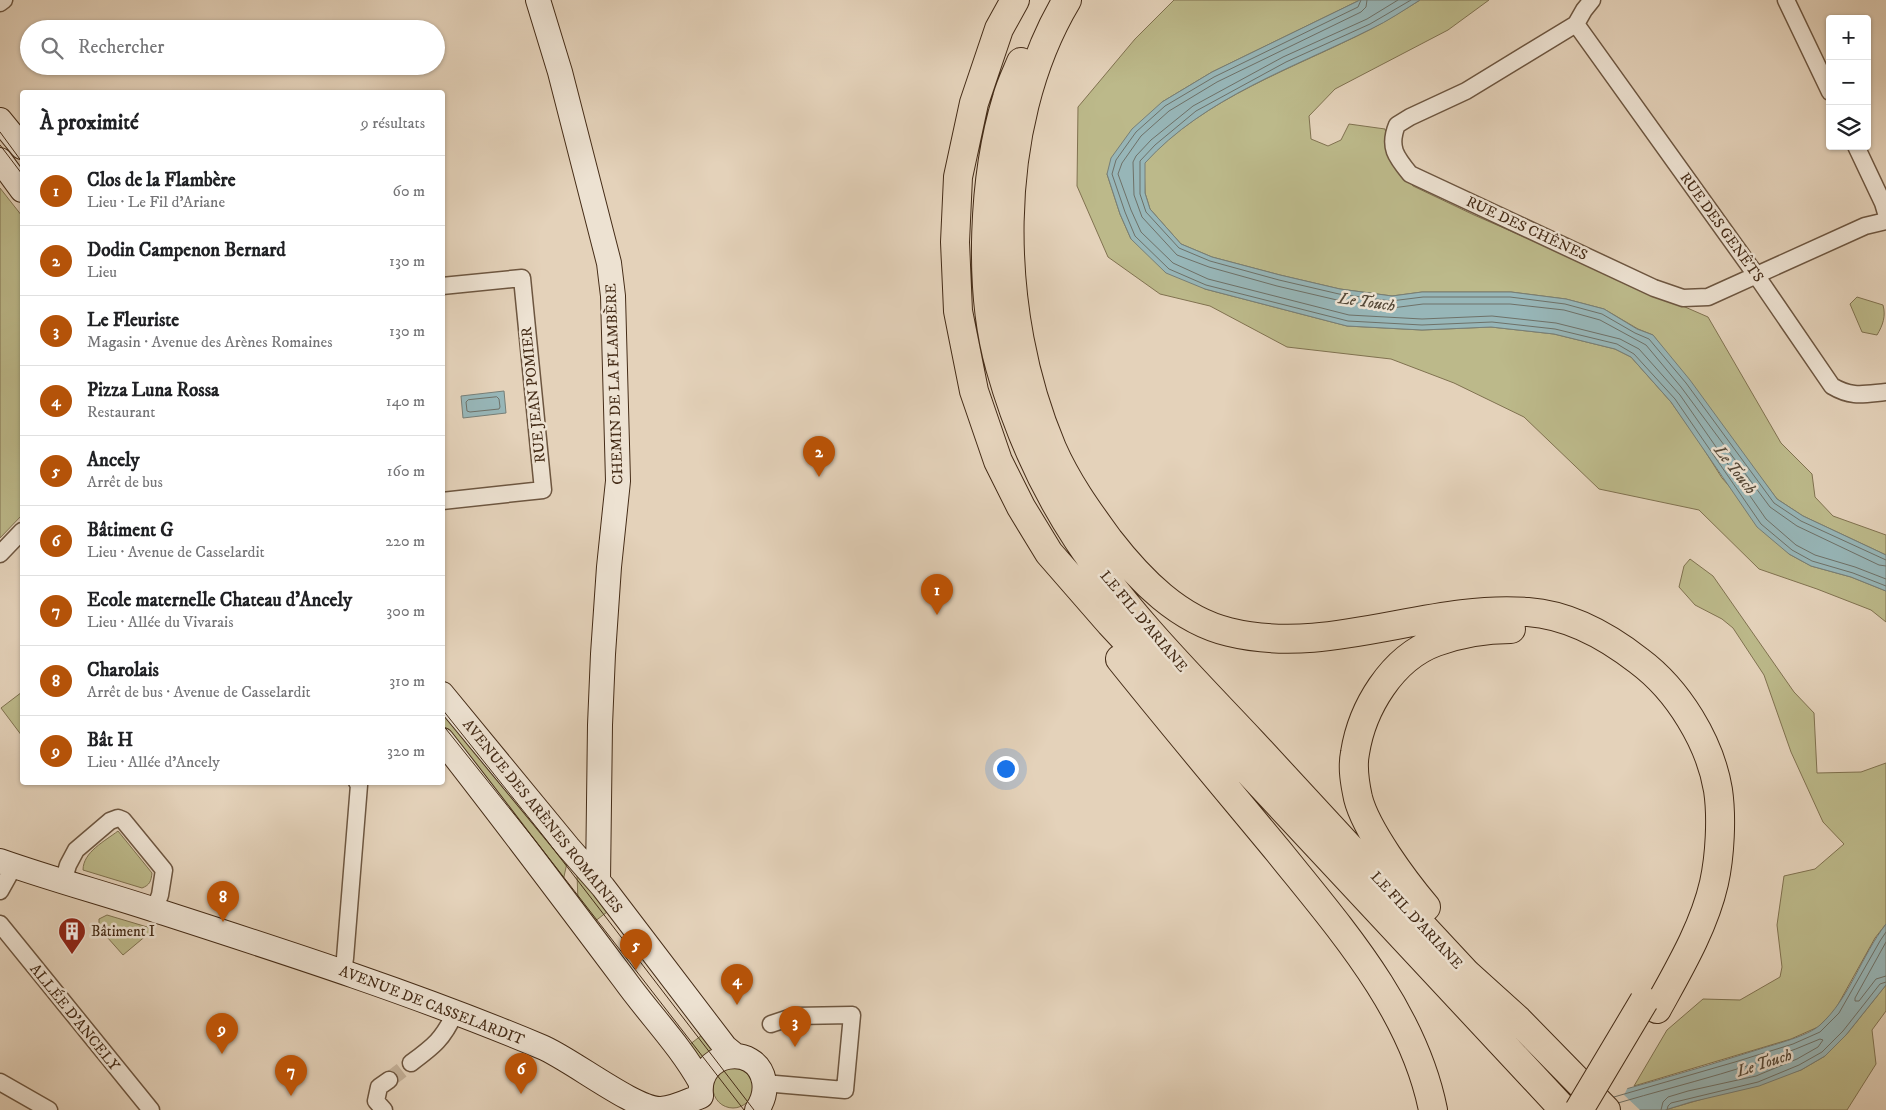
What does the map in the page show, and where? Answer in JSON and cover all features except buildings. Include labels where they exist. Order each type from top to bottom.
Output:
[{"type":"highway","name":"LE FIL D'ARIANE","points":[[1015,0],[999,28],[974,103],[958,177],[954,242],[958,312],[974,391],[998,461],[1021,507],[1049,553],[1117,630],[1564,1110]]},
{"type":"highway","name":"LE FIL D'ARIANE","points":[[1050,0],[1036,26],[1007,98],[991,168],[986,236],[989,306],[999,365],[1027,446],[1042,476],[1078,540],[1122,599],[1184,669],[1467,974],[1518,1020],[1606,1110]]},
{"type":"highway","points":[[1067,0],[1037,66],[1019,132],[1011,198],[1009,266],[1016,324],[1027,380],[1052,447],[1080,502],[1116,548],[1147,584],[1175,607],[1202,622],[1228,632],[1257,637],[1299,639],[1344,635],[1428,618],[1485,611],[1531,612],[1572,621],[1613,640],[1651,670],[1684,707],[1705,746],[1718,790],[1720,834],[1714,882],[1699,927],[1679,970],[1650,1005],[1579,1110]]},
{"type":"highway","points":[[1049,553],[1057,579],[1299,877],[1349,941],[1387,995],[1412,1046],[1433,1110]]},
{"type":"highway","points":[[1518,1020],[1497,986],[1412,890],[1367,820],[1354,781],[1354,754],[1364,718],[1375,696],[1391,674],[1412,655],[1435,642],[1481,630],[1527,628],[1561,635],[1584,644],[1626,667],[1645,685],[1660,702],[1683,738],[1698,779],[1702,799],[1703,831],[1699,869],[1687,914],[1650,1005],[1597,1110]]},
{"type":"street","points":[[0,4],[4,0]]},
{"type":"street","name":"CHEMIN DE LA FLAMBÈRE","points":[[538,0],[560,72],[609,263],[613,296],[618,481],[609,567],[603,654],[598,806],[598,880]]},
{"type":"street","points":[[1576,24],[1592,0]]},
{"type":"street","points":[[1786,0],[1826,84]]},
{"type":"street","name":"RUE DES CHÊNES","points":[[1576,24],[1466,91],[1397,125],[1392,144],[1397,158],[1410,174],[1654,288],[1683,298],[1708,298],[1864,226],[1886,221]]},
{"type":"street","name":"RUE DES GENÊTS","points":[[1576,24],[1832,386],[1843,393],[1858,395],[1886,392]]},
{"type":"street","points":[[0,120],[20,145]]},
{"type":"street","points":[[1858,150],[1886,213]]},
{"type":"street","points":[[0,160],[20,187]]},
{"type":"street","name":"RUE JEAN POMIER","points":[[445,286],[522,278],[542,490],[445,501]]},
{"type":"street","points":[[0,554],[20,533]]},
{"type":"street","name":"AVENUE DES ARÈNES ROMAINES","points":[[445,698],[578,859],[598,880],[720,1040],[736,1056],[745,1058],[759,1070],[764,1100]]},
{"type":"street","name":"AVENUE DES ARÈNES ROMAINES","points":[[445,744],[570,905],[624,980],[684,1057],[703,1096]]},
{"type":"street","points":[[343,971],[346,958],[359,785]]},
{"type":"street","name":"CHEMIN DE LA FLAMBÈRE","points":[[570,905],[569,883],[598,806]]},
{"type":"street","points":[[63,882],[68,865],[76,850],[110,822],[118,818],[123,820],[164,870],[160,895],[154,910]]},
{"type":"street","points":[[0,891],[7,864]]},
{"type":"street","name":"AVENUE DE CASSELARDIT","points":[[7,864],[343,971],[455,1013],[544,1048],[568,1060],[649,1109],[662,1109],[703,1096]]},
{"type":"street","name":"ALLÉE D'ANCELY","points":[[0,924],[151,1110]]},
{"type":"street","points":[[411,1063],[438,1043],[448,1029],[455,1013]]},
{"type":"street","points":[[764,1100],[845,1090],[852,1015],[795,1016],[771,1024]]},
{"type":"street","points":[[703,1096],[704,1074],[716,1060],[726,1056],[736,1056]]},
{"type":"street","points":[[384,1110],[376,1101],[379,1087],[389,1080]]},
{"type":"street","points":[[0,1082],[49,1110]]},
{"type":"shaded area","points":[[1174,0],[1360,0],[1212,72],[1162,102],[1107,174],[1120,214],[1131,239],[1205,289],[1347,326],[1422,330],[1491,327],[1554,334],[1615,349],[1631,357],[1671,402],[1722,478],[1789,554],[1811,566],[1851,577],[1886,591],[1886,622],[1871,610],[1759,569],[1699,510],[1599,489],[1524,417],[1454,383],[1391,359],[1287,347],[1210,306],[1160,294],[1108,257],[1077,186],[1078,107],[1135,39]]},
{"type":"shaded area","points":[[1420,0],[1489,0],[1448,30],[1335,89],[1309,116],[1311,139],[1328,146],[1341,140],[1349,124],[1385,129],[1393,162],[1413,186],[1474,215],[1708,317],[1781,443],[1812,474],[1815,497],[1833,516],[1886,535],[1886,555],[1803,516],[1777,499],[1653,335],[1638,329],[1604,309],[1566,299],[1511,292],[1422,292],[1392,296],[1340,289],[1212,257],[1181,244],[1150,209],[1145,193],[1144,163],[1168,140],[1222,102],[1251,86],[1371,29]]},
{"type":"shaded area","points":[[0,188],[20,213],[20,517],[0,538]]},
{"type":"shaded area","points":[[1857,297],[1883,305],[1883,320],[1877,335],[1862,332],[1850,304]]},
{"type":"shaded area","points":[[1690,559],[1713,576],[1794,692],[1814,713],[1817,773],[1861,772],[1886,763],[1886,924],[1875,938],[1835,1010],[1818,1027],[1791,1039],[1634,1086],[1667,1030],[1703,999],[1740,1000],[1780,977],[1782,967],[1777,925],[1784,876],[1815,869],[1844,844],[1823,822],[1791,752],[1764,675],[1733,628],[1722,619],[1695,605],[1679,587],[1684,566]]},
{"type":"shaded area","points":[[20,694],[20,733],[1,708]]},
{"type":"shaded area","points":[[445,708],[567,863],[563,881],[445,732]]},
{"type":"shaded area","points":[[118,831],[152,873],[147,886],[142,888],[83,870],[84,864],[91,852]]},
{"type":"shaded area","points":[[577,875],[605,898],[600,903],[607,912],[594,922],[578,900]]},
{"type":"shaded area","points":[[107,915],[154,929],[123,955],[99,928],[99,919]]},
{"type":"shaded area","points":[[1886,985],[1886,1011],[1872,1030],[1876,1064],[1847,1110],[1665,1110],[1801,1070],[1825,1056],[1846,1035]]},
{"type":"shaded area","points":[[702,1035],[715,1053],[703,1063],[689,1045]]},
{"type":"shaded area","points":[[737,1068],[744,1071],[750,1077],[753,1088],[752,1096],[744,1105],[737,1108],[729,1108],[722,1105],[714,1096],[713,1084],[716,1077],[725,1069]]},
{"type":"water","name":"Le Touch","points":[[1360,0],[1420,0],[1377,26],[1281,71],[1222,102],[1169,140],[1145,163],[1145,193],[1150,209],[1181,244],[1212,257],[1340,289],[1392,296],[1422,292],[1511,292],[1566,299],[1604,309],[1637,329],[1653,335],[1690,380],[1777,499],[1803,516],[1886,555],[1886,591],[1851,577],[1811,566],[1789,554],[1757,527],[1671,402],[1631,357],[1615,349],[1554,334],[1491,327],[1422,330],[1347,326],[1205,289],[1166,273],[1131,239],[1120,214],[1107,174],[1111,158],[1132,129],[1162,102],[1212,72]]},
{"type":"water","points":[[504,391],[506,413],[463,418],[461,396]]},
{"type":"water","name":"Le Touch","points":[[1886,924],[1886,985],[1846,1035],[1825,1056],[1801,1070],[1759,1086],[1665,1110],[1552,1110],[1734,1057],[1808,1033],[1820,1025],[1839,1002],[1869,949]]},
{"type":"pier","points":[[1629,1085],[1624,1095],[1640,1110],[1550,1110],[1552,1108]]},
{"type":"tunnel","points":[[389,1080],[411,1063]]},
{"type":"tram line","points":[[0,132],[20,159]]},
{"type":"tram line","points":[[0,145],[20,171]]},
{"type":"tram line","points":[[445,713],[545,838],[754,1110]]},
{"type":"tram line","points":[[445,728],[538,844],[744,1110]]},
{"type":"place","name":"Dodin Campenon Bernard","points":[[819,477]]},
{"type":"place","name":"Clos de la Flambère","points":[[937,615]]},
{"type":"place","name":"Charolais","points":[[223,922]]},
{"type":"place","name":"Bâtiment I","points":[[72,955]]},
{"type":"place","name":"Ancely","points":[[636,970]]},
{"type":"place","name":"Pizza Luna Rossa","points":[[737,1005]]},
{"type":"place","name":"Le Fleuriste","points":[[795,1047]]},
{"type":"place","name":"Bât H","points":[[222,1054]]},
{"type":"place","name":"Bâtiment G","points":[[521,1094]]},
{"type":"place","name":"Ecole maternelle Chateau d'Ancely","points":[[291,1096]]}]
